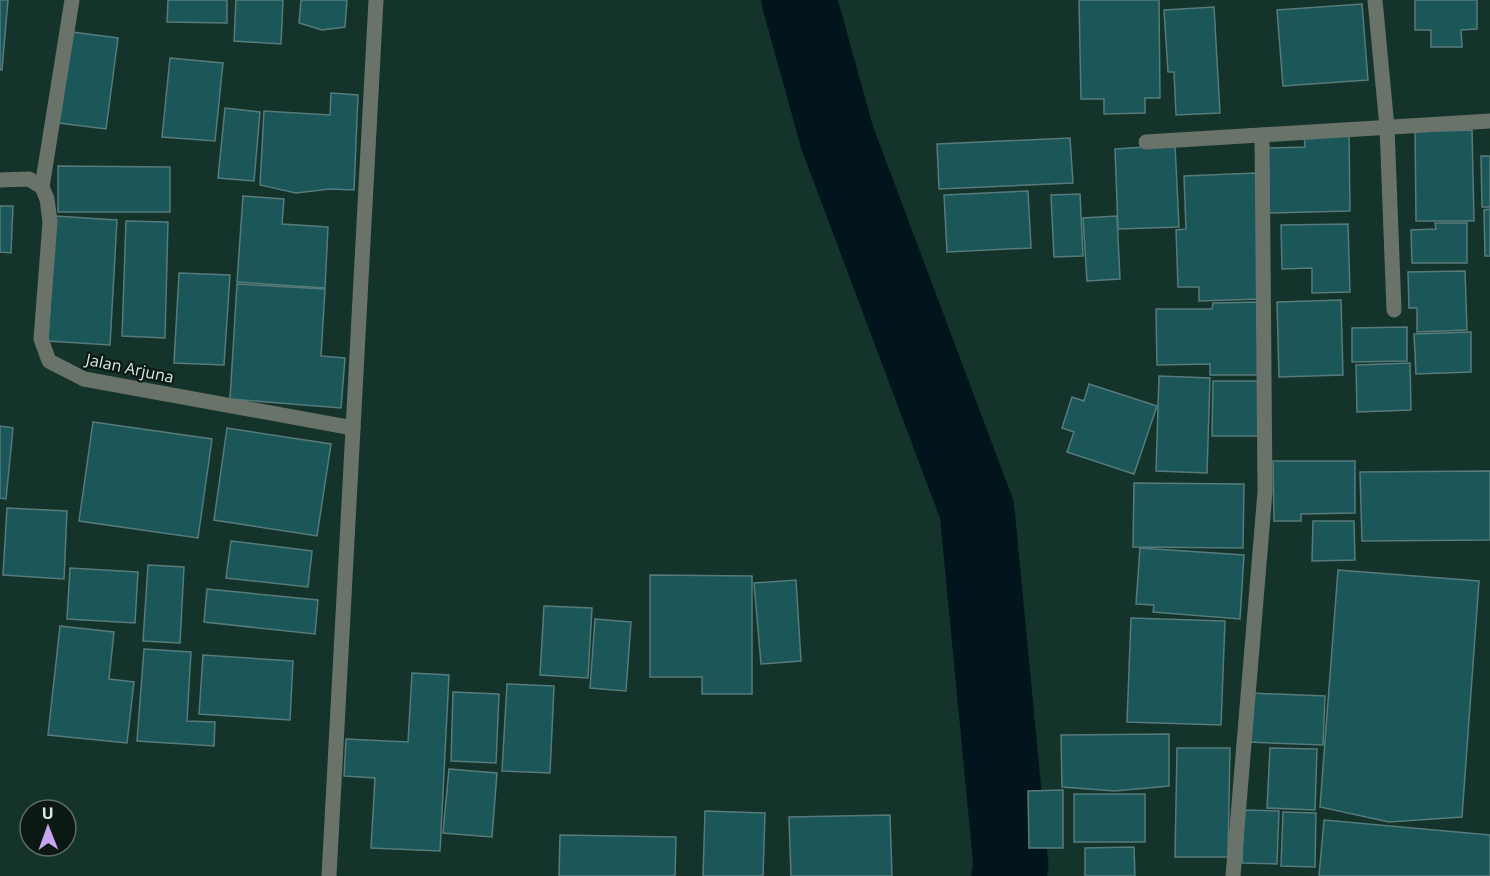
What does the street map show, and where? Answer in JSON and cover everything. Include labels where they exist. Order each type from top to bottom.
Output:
[{"type":"street","points":[[0,180],[29,179],[42,188],[72,0]]},
{"type":"street","points":[[329,876],[376,0]]},
{"type":"street","points":[[1376,0],[1387,127],[1394,310]]},
{"type":"street","points":[[1146,142],[1490,121]]},
{"type":"street","points":[[1233,876],[1265,492],[1262,135]]},
{"type":"street","name":"Jalan Arjuna","points":[[42,188],[47,198],[50,222],[41,339],[50,361],[84,379],[353,428]]},
{"type":"building","points":[[0,0],[8,0],[2,70],[0,70]]},
{"type":"building","points":[[168,0],[227,0],[227,23],[167,22]]},
{"type":"building","points":[[236,0],[283,0],[281,44],[234,41]]},
{"type":"building","points":[[301,0],[347,0],[345,27],[322,30],[299,23]]},
{"type":"building","points":[[1079,0],[1159,0],[1160,98],[1145,98],[1145,113],[1104,114],[1104,99],[1081,99]]},
{"type":"building","points":[[1415,0],[1477,0],[1477,29],[1461,30],[1462,47],[1431,47],[1431,30],[1415,30]]},
{"type":"building","points":[[1362,4],[1368,80],[1283,86],[1277,10]]},
{"type":"building","points":[[1214,7],[1220,113],[1176,115],[1174,72],[1168,72],[1164,10]]},
{"type":"building","points":[[72,32],[118,38],[106,129],[59,123]]},
{"type":"building","points":[[170,58],[223,63],[215,141],[162,137]]},
{"type":"building","points":[[331,93],[358,95],[354,190],[330,189],[296,193],[260,185],[264,111],[330,115]]},
{"type":"building","points":[[225,108],[260,112],[254,181],[218,178]]},
{"type":"building","points":[[1415,126],[1442,131],[1472,130],[1474,221],[1416,221]]},
{"type":"building","points":[[1349,133],[1350,211],[1267,213],[1266,148],[1305,147],[1304,134]]},
{"type":"building","points":[[1070,138],[1073,183],[939,189],[937,144]]},
{"type":"building","points":[[1175,145],[1179,227],[1118,229],[1115,149]]},
{"type":"building","points":[[1481,156],[1490,156],[1490,207],[1482,207]]},
{"type":"building","points":[[58,166],[170,167],[170,212],[58,212]]},
{"type":"building","points":[[1256,173],[1260,299],[1199,301],[1199,287],[1178,287],[1176,230],[1186,229],[1184,176]]},
{"type":"building","points":[[1028,191],[1031,248],[947,252],[944,195]]},
{"type":"building","points":[[1080,194],[1083,256],[1054,257],[1051,195]]},
{"type":"building","points":[[243,196],[284,199],[282,224],[328,227],[325,288],[237,282]]},
{"type":"building","points":[[0,206],[13,206],[11,253],[0,252]]},
{"type":"building","points":[[1490,209],[1490,256],[1485,256],[1484,210]]},
{"type":"building","points":[[55,216],[117,220],[110,345],[48,341]]},
{"type":"building","points":[[1117,216],[1120,279],[1087,281],[1083,218]]},
{"type":"building","points":[[126,221],[168,222],[165,338],[122,336]]},
{"type":"building","points":[[1435,223],[1467,223],[1467,263],[1412,263],[1411,230],[1436,229]]},
{"type":"building","points":[[1348,224],[1350,292],[1312,293],[1312,268],[1282,269],[1281,225]]},
{"type":"building","points":[[1465,271],[1467,330],[1417,332],[1417,308],[1409,308],[1408,272]]},
{"type":"building","points":[[179,273],[230,275],[224,365],[174,363]]},
{"type":"building","points":[[237,284],[325,289],[321,356],[345,358],[341,408],[230,399]]},
{"type":"building","points":[[1341,300],[1343,375],[1279,377],[1277,302]]},
{"type":"building","points":[[1262,302],[1263,375],[1210,375],[1210,364],[1157,365],[1156,309],[1212,309],[1213,303]]},
{"type":"building","points":[[1407,327],[1407,361],[1352,362],[1352,328]]},
{"type":"building","points":[[1471,332],[1471,372],[1416,374],[1414,334]]},
{"type":"building","points":[[1410,363],[1411,410],[1357,412],[1356,365]]},
{"type":"building","points":[[1159,376],[1210,378],[1207,473],[1156,471]]},
{"type":"building","points":[[1213,381],[1261,381],[1261,436],[1212,436]]},
{"type":"building","points":[[1089,384],[1157,406],[1134,474],[1067,452],[1074,432],[1062,428],[1072,397],[1084,401]]},
{"type":"building","points":[[93,422],[212,439],[198,538],[79,521]]},
{"type":"building","points":[[0,426],[13,428],[6,499],[0,498]]},
{"type":"building","points":[[227,428],[331,444],[317,536],[214,520]]},
{"type":"building","points":[[1273,461],[1355,461],[1355,513],[1301,514],[1301,521],[1274,521]]},
{"type":"building","points":[[1490,471],[1490,540],[1362,541],[1360,472]]},
{"type":"building","points":[[1134,483],[1244,484],[1243,548],[1133,547]]},
{"type":"building","points":[[7,508],[67,511],[64,579],[3,575]]},
{"type":"building","points":[[1313,521],[1354,521],[1355,560],[1312,561]]},
{"type":"building","points":[[231,541],[312,551],[308,587],[226,578]]},
{"type":"building","points":[[1140,548],[1244,555],[1240,619],[1153,612],[1154,605],[1136,604]]},
{"type":"building","points":[[148,565],[184,567],[180,643],[143,641]]},
{"type":"building","points":[[70,568],[138,572],[135,623],[67,619]]},
{"type":"building","points":[[1338,570],[1479,581],[1462,817],[1389,822],[1320,807]]},
{"type":"building","points":[[650,575],[752,576],[752,694],[702,694],[702,677],[650,677]]},
{"type":"building","points":[[796,580],[801,661],[761,664],[754,583]]},
{"type":"building","points":[[207,589],[318,600],[315,634],[204,622]]},
{"type":"building","points":[[544,606],[592,608],[588,678],[540,675]]},
{"type":"building","points":[[1131,618],[1225,621],[1221,725],[1127,722]]},
{"type":"building","points":[[595,619],[631,622],[626,691],[590,688]]},
{"type":"building","points":[[60,626],[114,632],[109,679],[134,682],[127,743],[48,735]]},
{"type":"building","points":[[144,649],[191,652],[187,721],[215,722],[214,746],[137,741]]},
{"type":"building","points":[[203,655],[293,661],[290,720],[199,714]]},
{"type":"building","points":[[412,673],[449,675],[440,851],[371,848],[375,778],[344,776],[346,739],[408,742]]},
{"type":"building","points":[[507,684],[554,686],[550,773],[502,771]]},
{"type":"building","points":[[453,692],[499,694],[496,763],[451,761]]},
{"type":"building","points":[[1250,693],[1325,696],[1323,745],[1248,742]]},
{"type":"building","points":[[1169,734],[1169,786],[1115,791],[1062,787],[1061,735]]},
{"type":"building","points":[[1177,748],[1230,748],[1228,857],[1175,857]]},
{"type":"building","points":[[1270,748],[1317,749],[1315,810],[1267,808]]},
{"type":"building","points":[[449,769],[497,773],[492,837],[443,833]]},
{"type":"building","points":[[1063,790],[1063,848],[1029,848],[1028,791]]},
{"type":"building","points":[[1074,794],[1145,794],[1145,842],[1074,842]]},
{"type":"building","points":[[1244,810],[1279,811],[1277,864],[1242,863]]},
{"type":"building","points":[[705,811],[765,813],[763,876],[703,876]]},
{"type":"building","points":[[1283,812],[1316,813],[1315,867],[1281,866]]},
{"type":"building","points":[[890,815],[892,876],[791,876],[789,817]]},
{"type":"building","points":[[1324,820],[1490,835],[1490,876],[1319,876]]},
{"type":"building","points":[[560,835],[676,837],[675,876],[559,876]]},
{"type":"building","points":[[1134,847],[1135,876],[1085,876],[1085,848]]},
{"type":"waterway","points":[[799,0],[837,137],[977,510],[1011,866],[1009,876]]}]
